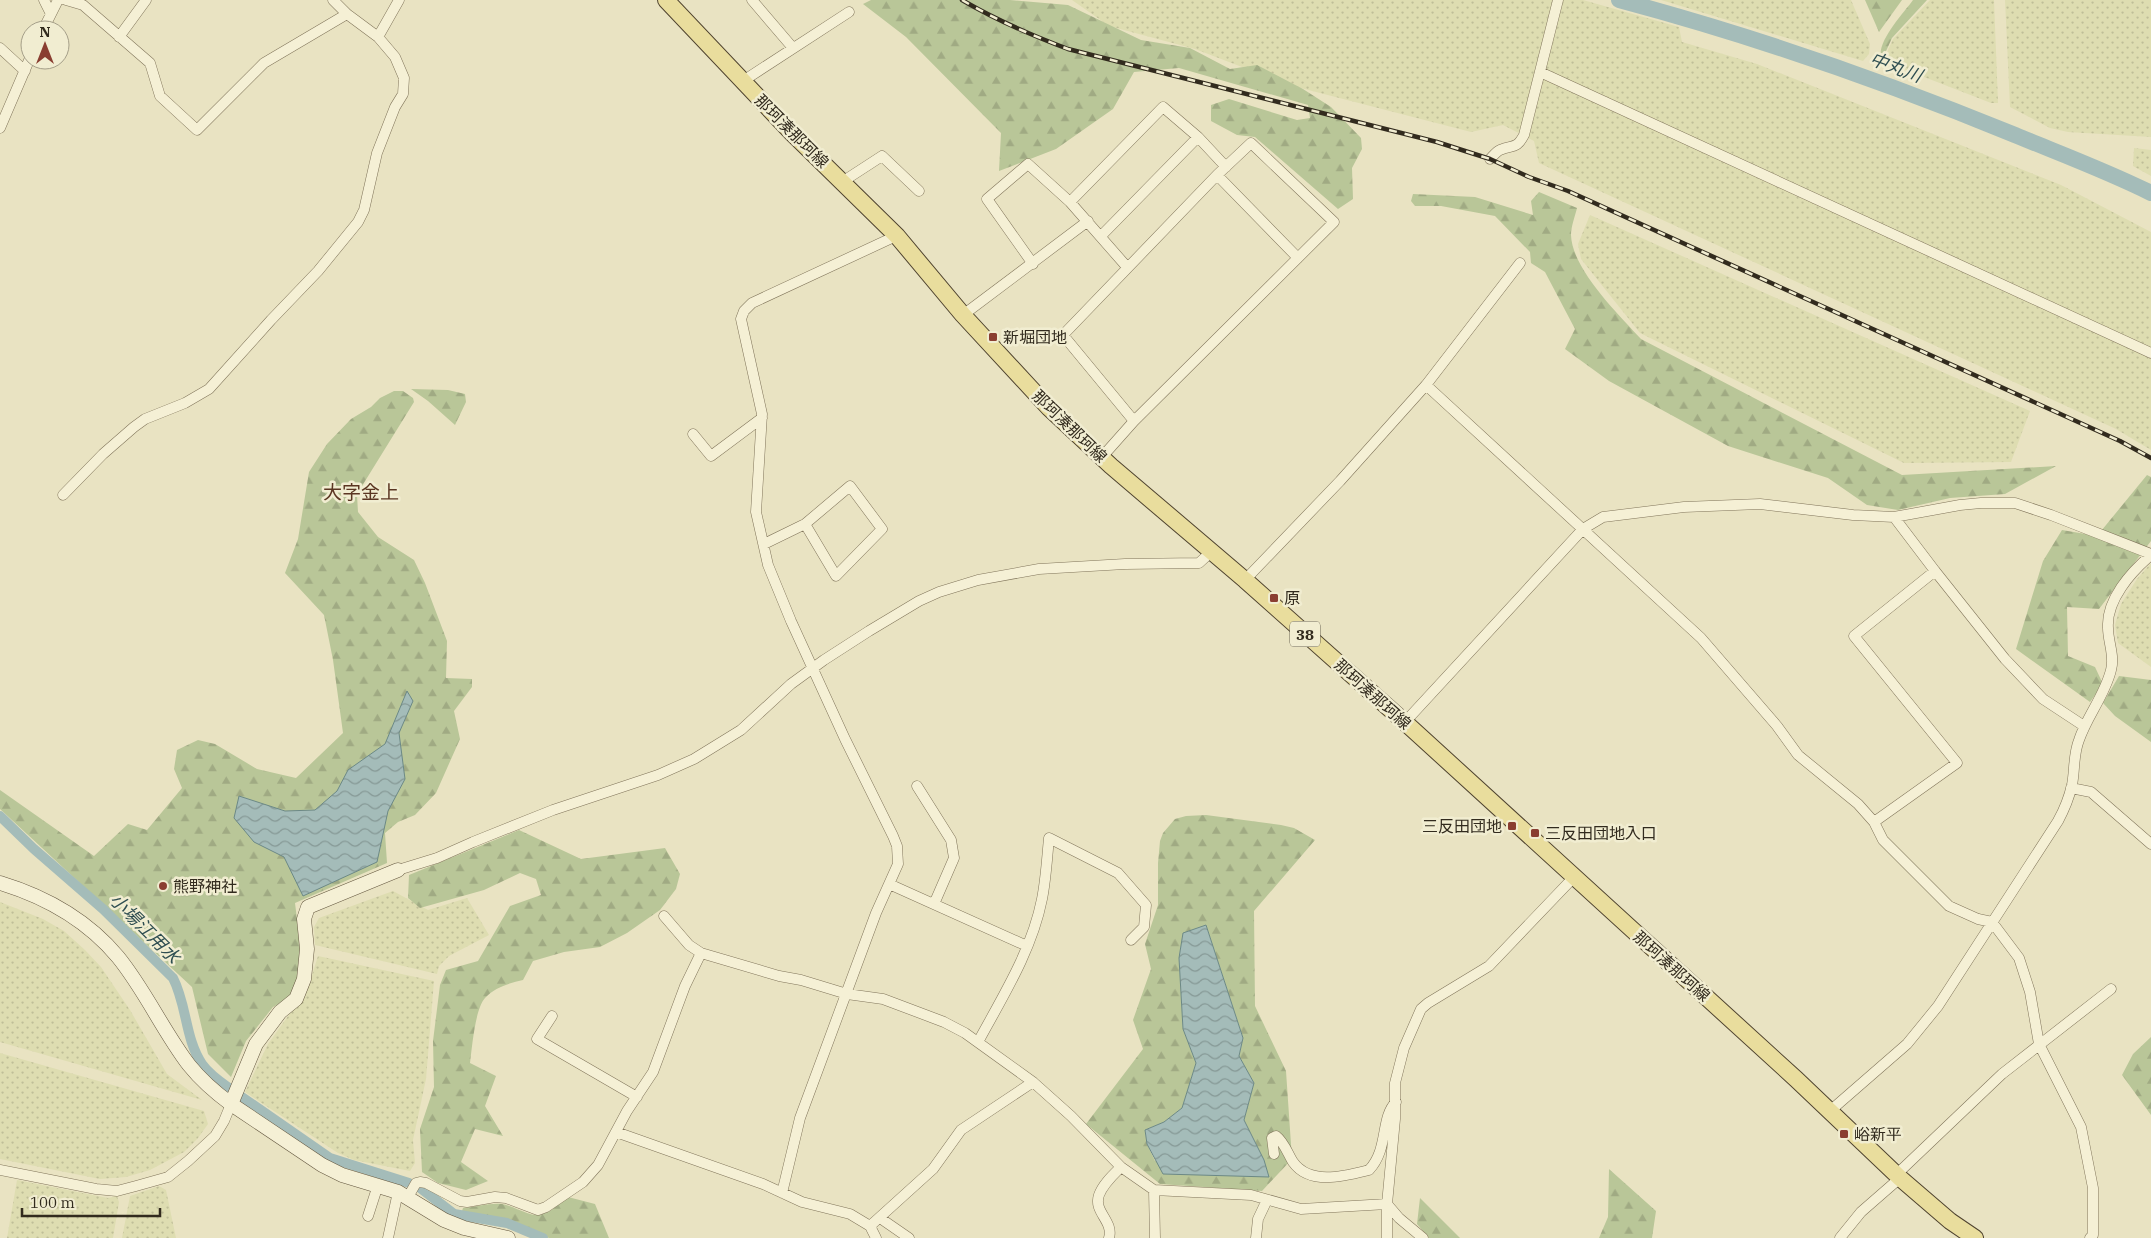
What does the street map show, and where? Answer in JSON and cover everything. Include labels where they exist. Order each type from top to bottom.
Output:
[{"type":"main road","name":"那珂湊那珂線","points":[[666,0],[792,133],[896,236],[963,315],[1049,408],[1102,457],[1405,722],[1830,1111],[1898,1176],[1950,1221],[1974,1238]]},
{"type":"street","points":[[44,0],[51,14]]},
{"type":"street","points":[[48,20],[58,0]]},
{"type":"street","points":[[66,0],[83,5],[150,63],[160,96],[197,130],[264,63],[347,14]]},
{"type":"street","points":[[119,37],[146,0]]},
{"type":"street","points":[[62,495],[103,454],[145,419],[185,403],[209,389],[318,271],[358,222],[364,210],[377,153],[395,107],[403,94],[404,78],[401,67],[395,57],[378,37],[347,14],[333,0]]},
{"type":"street","points":[[378,37],[399,0]]},
{"type":"street","points":[[752,0],[793,48]]},
{"type":"street","points":[[1490,159],[1499,150],[1512,148],[1519,144],[1522,139],[1558,0]]},
{"type":"street","points":[[743,82],[848,12]]},
{"type":"street","points":[[0,48],[25,71],[0,128]]},
{"type":"street","points":[[1540,72],[2151,353]]},
{"type":"street","points":[[1070,202],[1163,107],[1198,137],[1226,167]]},
{"type":"street","points":[[1101,236],[1198,137]]},
{"type":"street","points":[[1102,457],[1134,421],[1334,222],[1251,143],[1063,334],[1134,421]]},
{"type":"street","points":[[842,182],[882,156],[918,190]]},
{"type":"street","points":[[1033,264],[987,199],[1028,164],[1070,202],[1128,267]]},
{"type":"street","points":[[1217,176],[1298,258]]},
{"type":"street","points":[[963,315],[1088,221]]},
{"type":"street","points":[[782,1193],[800,1118],[876,913],[898,864],[893,836],[845,739],[791,621],[768,565],[756,505],[762,418],[741,319],[744,311],[752,303],[896,236]]},
{"type":"street","points":[[1244,580],[1340,481],[1426,385],[1520,263]]},
{"type":"street","points":[[1426,385],[1700,638],[1778,726],[1798,754],[1848,794],[1874,822],[1882,840],[1949,906],[1978,919],[1992,922],[2019,958],[2030,992],[2039,1044],[2081,1127],[2092,1188],[2092,1235],[2090,1238]]},
{"type":"street","points":[[693,434],[711,456],[762,418]]},
{"type":"street","points":[[764,544],[804,524],[850,486],[882,530],[836,576],[804,524]]},
{"type":"street","points":[[1405,722],[1583,529],[1603,518],[1684,507],[1760,504],[1853,515],[1894,516],[1974,503],[2015,503],[2051,514],[2151,554],[2139,565],[2116,596],[2108,615],[2112,668],[2078,742],[2071,788],[2066,806],[2058,821],[1938,1006],[1907,1044],[1830,1111]]},
{"type":"street","points":[[1894,516],[2005,659],[2043,700],[2084,726]]},
{"type":"street","points":[[0,1170],[96,1189],[118,1191],[168,1177],[188,1161],[215,1136],[231,1104],[253,1049],[280,1012],[296,999],[304,979],[307,950],[304,919],[308,907],[398,870],[437,858],[553,810],[635,784],[677,767],[741,730],[791,684],[869,631],[919,601],[958,585],[1046,568],[1199,563],[1211,552]]},
{"type":"street","points":[[1874,822],[1957,763],[1854,636],[1935,571]]},
{"type":"street","points":[[917,786],[951,840],[954,858],[934,904]]},
{"type":"street","points":[[2071,788],[2091,792],[2151,844]]},
{"type":"street","points":[[978,1042],[1020,964],[1027,946],[1042,899],[1049,838],[1118,873],[1146,905],[1144,927],[1130,940]]},
{"type":"street","points":[[1387,1238],[1387,1204],[1396,1102],[1395,1083],[1404,1048],[1421,1009],[1490,966],[1574,877]]},
{"type":"street","points":[[0,883],[41,898],[61,908],[105,942],[133,978],[190,1066],[212,1089],[231,1104],[322,1165],[342,1175],[403,1195],[451,1223],[464,1228],[508,1238]]},
{"type":"street","points":[[888,884],[1027,946]]},
{"type":"street","points":[[664,916],[689,945],[701,953],[847,994],[884,999],[944,1022],[978,1042],[1033,1082],[1071,1116],[1121,1167],[1154,1190],[1251,1195],[1301,1209],[1387,1204]]},
{"type":"street","points":[[388,1238],[392,1218],[403,1195],[416,1183],[426,1183],[460,1201],[467,1202],[495,1197],[506,1198],[538,1210],[583,1182],[598,1165],[658,1062],[685,986],[701,953]]},
{"type":"street","points":[[1840,1238],[1862,1212],[2002,1074],[2111,989]]},
{"type":"street","points":[[552,1016],[537,1040],[637,1097]]},
{"type":"street","points":[[870,1226],[933,1169],[961,1130],[1033,1082]]},
{"type":"street","points":[[1274,1154],[1272,1138],[1276,1136],[1294,1163],[1306,1174],[1319,1177],[1343,1176],[1369,1170],[1380,1154],[1388,1112],[1396,1102]]},
{"type":"street","points":[[616,1132],[740,1175],[802,1202],[850,1214],[870,1226],[876,1238]]},
{"type":"street","points":[[1109,1238],[1110,1226],[1099,1209],[1098,1196],[1102,1188],[1121,1167]]},
{"type":"street","points":[[370,1212],[378,1186]]},
{"type":"street","points":[[1154,1190],[1155,1238]]},
{"type":"street","points":[[1256,1238],[1258,1219],[1267,1200]]},
{"type":"street","points":[[1387,1204],[1399,1218],[1423,1238]]},
{"type":"street","points":[[880,1218],[909,1238]]},
{"type":"green space","points":[[871,0],[1010,0],[1068,5],[1141,40],[1190,48],[1230,69],[1257,65],[1303,89],[1331,107],[1361,138],[1362,149],[1352,168],[1353,199],[1338,209],[1255,137],[1237,135],[1211,121],[1211,105],[1229,99],[1297,120],[1310,118],[1308,105],[1179,68],[1134,72],[1113,109],[1056,149],[999,171],[1001,133],[906,37],[863,4]]},
{"type":"green space","points":[[1072,0],[1583,0],[1679,27],[1682,42],[1757,64],[2061,185],[2151,232],[2151,450],[2116,429],[1539,163],[1534,141],[1503,125],[1471,132],[1289,85],[1195,49],[1109,26]]},
{"type":"green space","points":[[1661,0],[1851,0],[1870,44],[1869,54],[1863,61]]},
{"type":"green space","points":[[1865,0],[1902,0],[1879,32]]},
{"type":"green space","points":[[1913,0],[1927,0],[1892,38],[1882,60],[1882,46],[1886,38]]},
{"type":"green space","points":[[1930,0],[1994,0],[1998,103],[1991,103],[1883,61],[1893,39]]},
{"type":"green space","points":[[2005,0],[2151,0],[2151,137],[2068,132],[2050,128],[2010,107]]},
{"type":"green space","points":[[2134,148],[2151,150],[2151,176],[2133,166]]},
{"type":"green space","points":[[1539,192],[1577,208],[1571,235],[1573,248],[1579,262],[1609,304],[1641,339],[1902,475],[2056,466],[2005,494],[1950,498],[1898,510],[1867,505],[1828,478],[1728,446],[1609,381],[1565,349],[1575,329],[1545,272],[1531,263],[1530,252],[1495,216],[1441,206],[1415,206],[1411,201],[1413,194],[1475,197],[1533,215],[1531,201]]},
{"type":"green space","points":[[1590,215],[2030,411],[2011,462],[1904,463],[1640,333],[1581,259],[1578,244]]},
{"type":"green space","points":[[411,389],[448,390],[465,394],[466,402],[455,425],[428,401]]},
{"type":"green space","points":[[394,391],[403,391],[413,398],[414,402],[357,495],[358,512],[378,537],[414,560],[425,583],[447,641],[446,678],[472,679],[472,687],[454,711],[460,739],[436,793],[415,815],[398,822],[385,833],[387,863],[295,903],[301,951],[295,995],[273,1007],[246,1041],[231,1077],[208,1054],[192,987],[0,809],[0,790],[94,856],[128,824],[147,830],[182,788],[174,769],[177,750],[198,740],[215,744],[257,769],[296,778],[343,733],[333,660],[324,615],[285,573],[298,539],[309,472],[327,444],[351,419],[371,407],[380,398]]},
{"type":"green space","points":[[2147,475],[2151,477],[2151,541],[2099,609],[2067,607],[2068,656],[2095,667],[2103,684],[2090,702],[2016,649],[2043,561],[2062,530],[2097,536]]},
{"type":"green space","points":[[2151,563],[2151,667],[2118,643],[2115,625],[2121,604],[2137,579]]},
{"type":"green space","points":[[2119,676],[2151,680],[2151,742],[2115,716],[2103,703]]},
{"type":"green space","points":[[1206,815],[1281,825],[1294,828],[1315,840],[1254,911],[1255,1006],[1286,1071],[1292,1159],[1262,1191],[1160,1184],[1086,1124],[1143,1049],[1133,1020],[1151,969],[1145,944],[1158,905],[1160,841],[1163,833],[1175,819],[1186,816]],"holes":[[[1206,925],[1243,1038],[1239,1056],[1254,1083],[1244,1120],[1264,1160],[1155,1161],[1147,1144],[1145,1130],[1164,1122],[1182,1108],[1196,1063],[1183,1029],[1179,958],[1183,934]]]},
{"type":"green space","points":[[519,830],[581,859],[665,848],[680,874],[676,889],[660,910],[627,933],[600,947],[564,952],[533,961],[523,980],[498,988],[485,998],[476,1019],[470,1063],[496,1076],[485,1106],[503,1136],[475,1129],[461,1162],[488,1181],[466,1190],[438,1183],[422,1172],[420,1129],[434,1087],[433,1041],[440,985],[446,970],[478,961],[510,906],[541,895],[536,879],[520,873],[484,890],[420,908],[408,898],[409,875]]},
{"type":"green space","points":[[393,891],[428,910],[467,898],[489,935],[449,956],[439,966],[437,974],[315,945],[314,927],[319,918]]},
{"type":"green space","points":[[0,902],[43,919],[64,931],[85,950],[101,967],[130,1010],[167,1074],[202,1100],[0,1042]]},
{"type":"green space","points":[[318,956],[434,981],[426,1079],[413,1140],[415,1163],[410,1171],[354,1160],[338,1153],[245,1092],[268,1044],[308,988]]},
{"type":"green space","points":[[2151,1037],[2151,1115],[2122,1075],[2133,1054]]},
{"type":"green space","points":[[0,1053],[204,1111],[208,1124],[198,1138],[184,1152],[150,1170],[126,1177],[100,1179],[0,1159]]},
{"type":"green space","points":[[1609,1169],[1656,1211],[1652,1238],[1599,1238],[1608,1217]]},
{"type":"green space","points":[[17,1180],[108,1198],[117,1196],[119,1202],[113,1238],[7,1238]]},
{"type":"green space","points":[[159,1186],[166,1190],[176,1238],[122,1238],[130,1196]]},
{"type":"green space","points":[[568,1197],[595,1204],[609,1238],[549,1238],[502,1219],[461,1214],[463,1208],[502,1204],[533,1215],[539,1215],[554,1208]]},
{"type":"green space","points":[[1420,1198],[1460,1238],[1429,1238],[1417,1224]]},
{"type":"water","points":[[407,691],[413,701],[399,733],[405,779],[388,811],[377,862],[303,896],[284,857],[254,842],[234,818],[239,796],[285,811],[315,810],[337,791],[348,770],[385,744]]},
{"type":"water","points":[[1206,925],[1243,1038],[1239,1056],[1254,1083],[1244,1120],[1264,1160],[1269,1177],[1163,1174],[1147,1144],[1145,1130],[1164,1122],[1182,1108],[1196,1063],[1183,1029],[1179,958],[1183,933]]},
{"type":"waterway","name":"中丸川","points":[[1619,0],[1720,29],[1869,78],[2067,156],[2151,193]]},
{"type":"waterway","name":"小場江用水","points":[[0,816],[34,849],[103,909],[173,978],[178,988],[196,1054],[208,1071],[229,1088]]},
{"type":"waterway","name":"小場江用水","points":[[239,1095],[330,1158],[409,1183]]},
{"type":"waterway","name":"小場江用水","points":[[419,1187],[454,1214],[507,1223],[543,1238]]},
{"type":"railway","points":[[962,0],[1014,27],[1068,49],[1437,142],[1490,159],[1529,177],[1568,191],[2120,441],[2151,458]]},
{"type":"place","name":"新堀団地","points":[[993,337]]},
{"type":"place","name":"原","points":[[1274,598]]},
{"type":"place","name":"三反田団地","points":[[1512,826]]},
{"type":"place","name":"三反田団地入口","points":[[1535,833]]},
{"type":"place","name":"熊野神社","points":[[163,886]]},
{"type":"place","name":"峪新平","points":[[1844,1134]]},
{"type":"district","name":"大字金上","points":[[361,492]]}]
